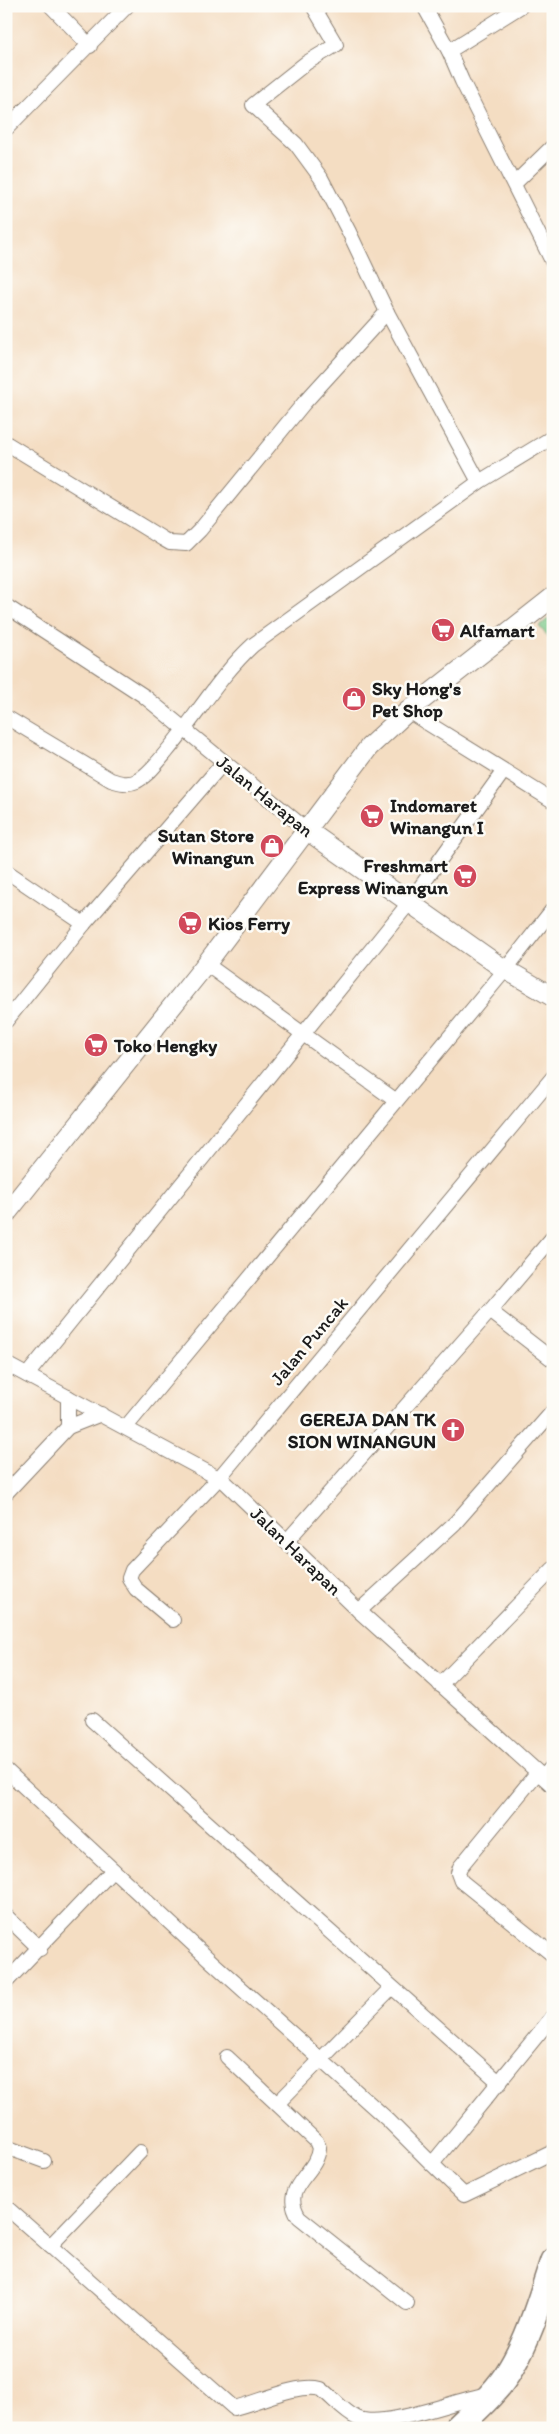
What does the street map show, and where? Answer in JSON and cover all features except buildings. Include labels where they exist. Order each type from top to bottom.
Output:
[{"type":"highway","points":[[457,2428],[512,2368],[536,2312],[553,2262]]},
{"type":"street","points":[[51,6],[90,46]]},
{"type":"street","points":[[6,129],[90,46],[127,6]]},
{"type":"street","points":[[313,6],[336,45],[287,77],[253,105],[296,144],[313,166],[349,232],[387,312],[480,482]]},
{"type":"street","points":[[424,6],[449,51],[462,81],[553,263]]},
{"type":"street","points":[[449,51],[521,6]]},
{"type":"street","points":[[514,184],[553,146]]},
{"type":"street","points":[[6,443],[164,540],[170,543],[186,544],[200,530],[304,403],[387,312]]},
{"type":"street","points":[[6,717],[111,780],[125,784],[136,781],[150,770],[186,730],[228,673],[253,645],[480,482],[553,437]]},
{"type":"street","points":[[6,1214],[206,964],[308,831],[360,757],[408,710],[553,596]]},
{"type":"street","name":"Jalan Harapan","points":[[6,606],[144,696],[308,831],[505,970],[553,997]]},
{"type":"street","points":[[408,710],[553,801]]},
{"type":"street","points":[[6,1021],[84,924],[224,762]]},
{"type":"street","points":[[26,1375],[409,903],[504,772]]},
{"type":"street","points":[[6,871],[84,924]]},
{"type":"street","points":[[126,1427],[395,1100],[505,970],[553,909]]},
{"type":"street","points":[[206,964],[395,1100]]},
{"type":"street","name":"Jalan Puncak","points":[[173,1620],[136,1589],[129,1578],[130,1574],[163,1535],[219,1478],[553,1077]]},
{"type":"street","points":[[286,1542],[553,1237]]},
{"type":"street","points":[[490,1311],[553,1360]]},
{"type":"street","name":"Jalan Harapan","points":[[6,1364],[219,1478],[359,1611],[544,1779]]},
{"type":"street","points":[[68,1397],[68,1427]]},
{"type":"street","points":[[359,1611],[454,1524],[553,1411]]},
{"type":"street","points":[[6,1493],[68,1427],[101,1414]]},
{"type":"street","points":[[440,1685],[553,1569]]},
{"type":"street","points":[[92,1720],[500,2083]]},
{"type":"street","points":[[553,1766],[544,1779],[460,1867],[458,1873],[461,1881],[553,1955]]},
{"type":"street","points":[[6,1770],[322,2060],[432,2164],[457,2191],[464,2195],[553,2152]]},
{"type":"street","points":[[6,1982],[113,1870]]},
{"type":"street","points":[[6,1916],[40,1948]]},
{"type":"street","points":[[277,2104],[391,1988]]},
{"type":"street","points":[[432,2164],[553,2016]]},
{"type":"street","points":[[227,2057],[316,2142],[319,2148],[317,2156],[295,2190],[292,2200],[299,2217],[407,2303]]},
{"type":"street","points":[[6,2147],[44,2161]]},
{"type":"street","points":[[50,2246],[140,2152]]},
{"type":"street","points":[[6,2207],[234,2408],[296,2389],[314,2387],[321,2389],[357,2418],[372,2422],[437,2408],[468,2397],[491,2393]]},
{"type":"green space","points":[[553,615],[553,643],[539,626]]},
{"type":"place","name":"Alfamart","points":[[443,630]]},
{"type":"place","name":"Sky Hong's Pet Shop","points":[[354,699]]},
{"type":"place","name":"Indomaret Winangun I","points":[[372,816]]},
{"type":"place","name":"Sutan Store Winangun","points":[[272,846]]},
{"type":"place","name":"Freshmart Express Winangun","points":[[465,876]]},
{"type":"place","name":"Kios Ferry","points":[[190,923]]},
{"type":"place","name":"Toko Hengky","points":[[96,1045]]},
{"type":"place","name":"GEREJA DAN TK SION WINANGUN","points":[[453,1430]]}]
